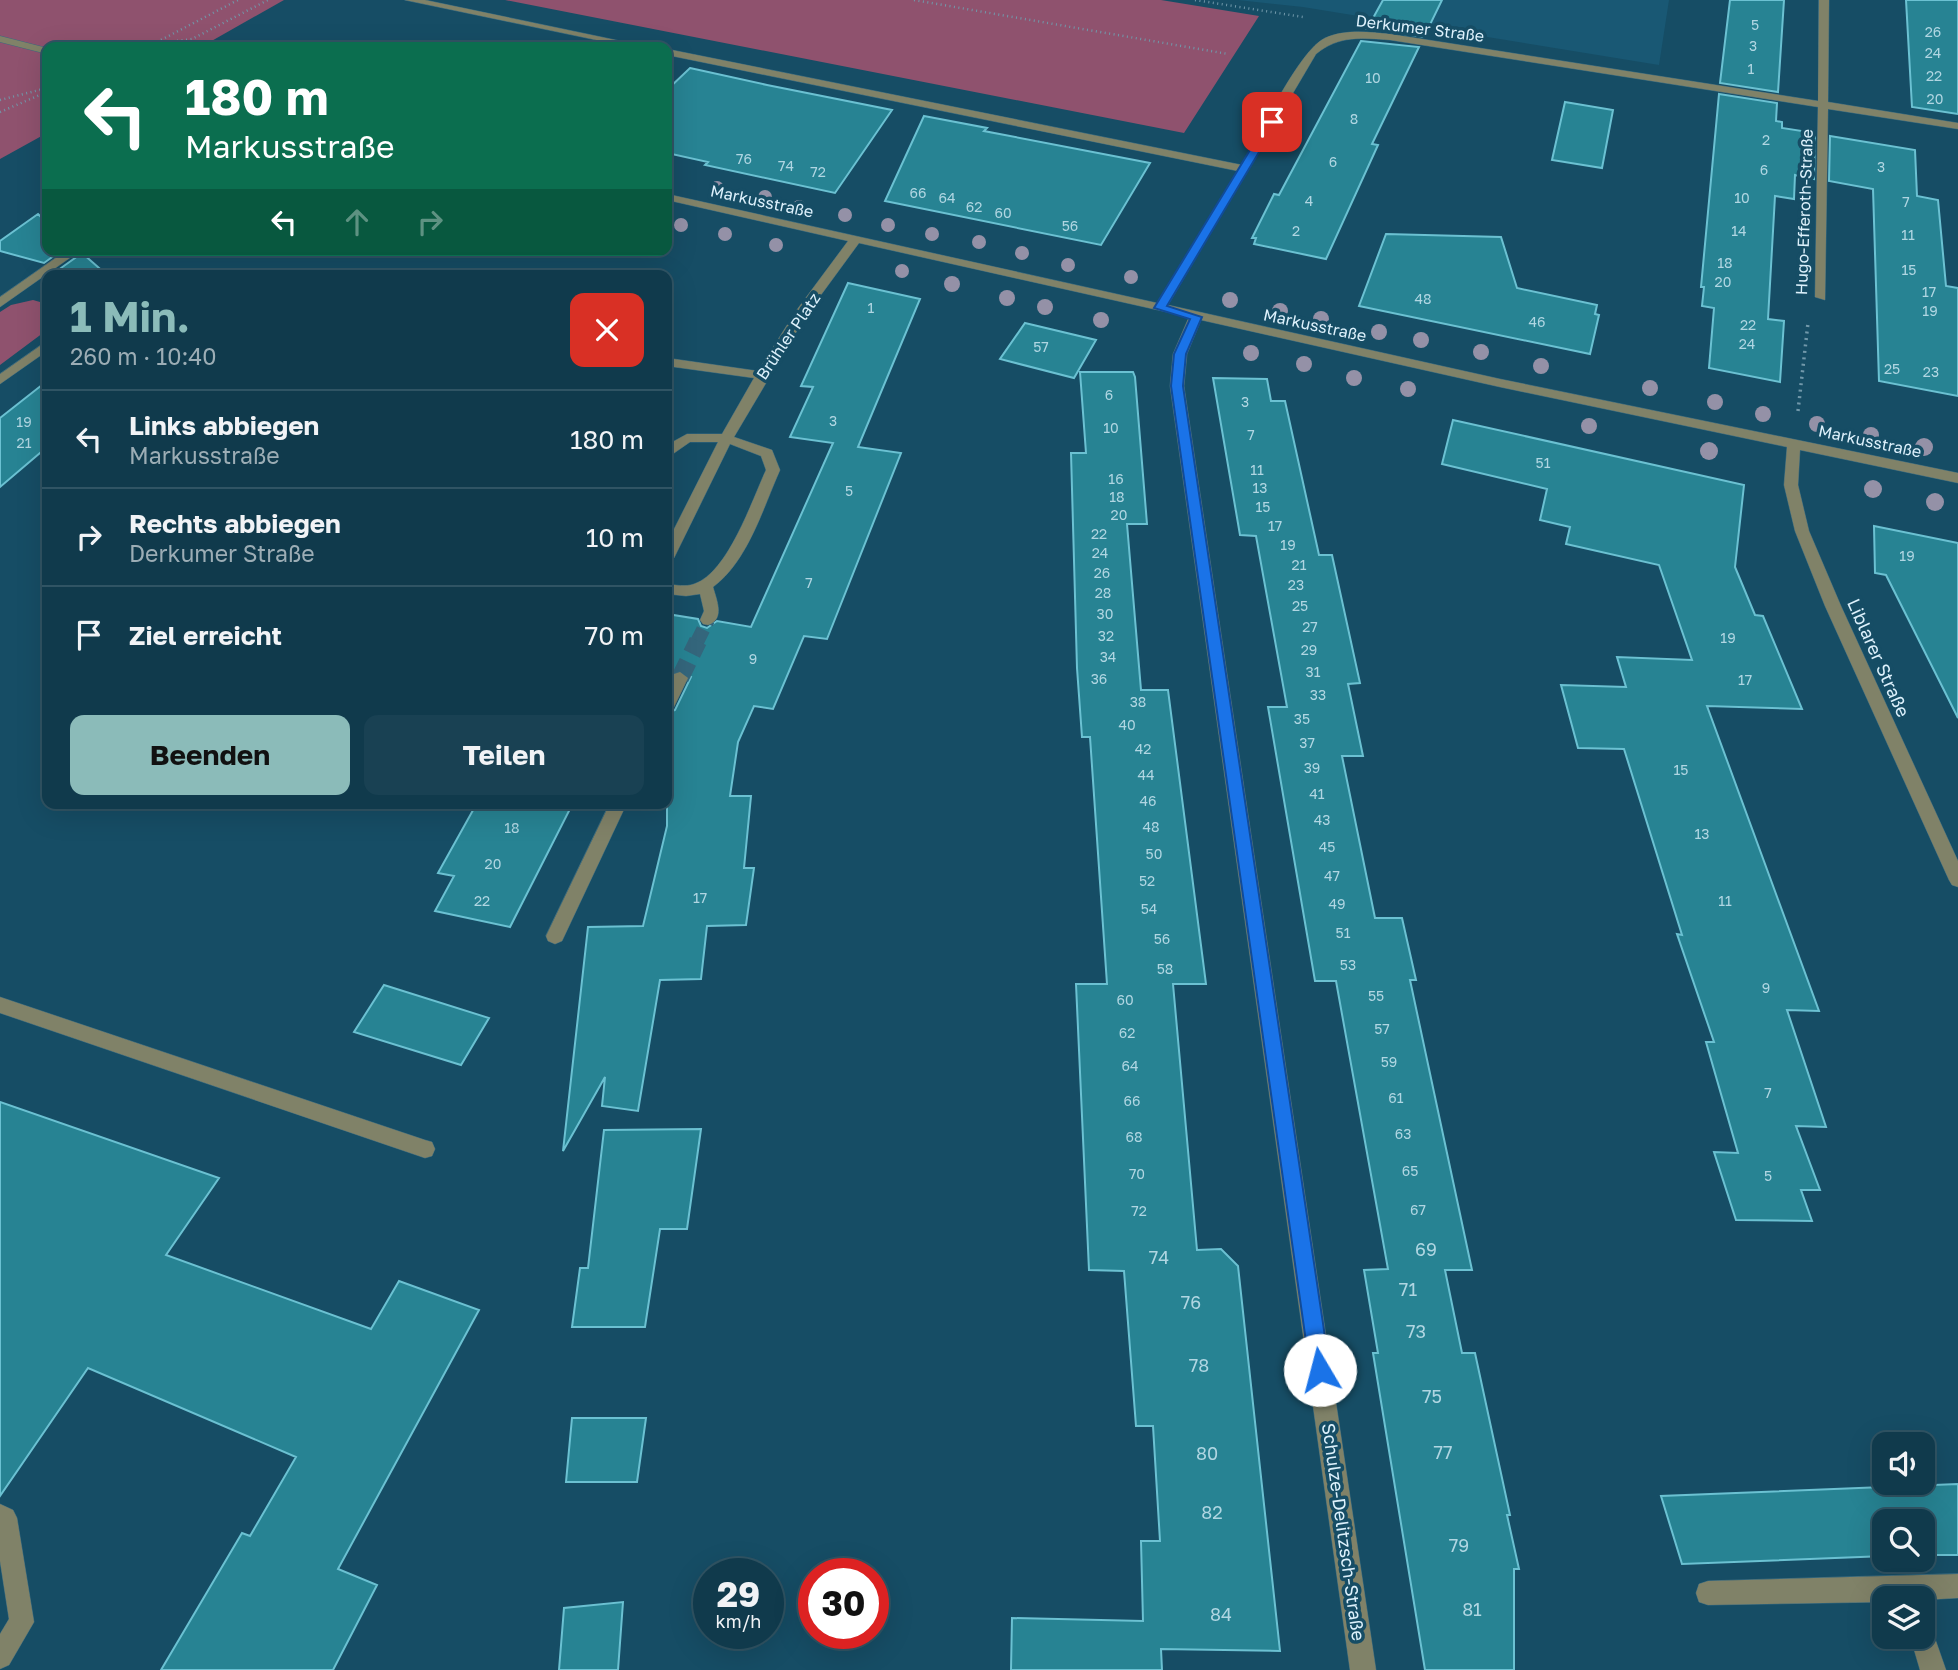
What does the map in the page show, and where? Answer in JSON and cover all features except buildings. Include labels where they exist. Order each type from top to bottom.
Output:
[{"type":"street","points":[[411,0],[619,42]]},
{"type":"street","name":"Hugo-Efferoth-Straße","points":[[1821,297],[1824,0]]},
{"type":"street","name":"Derkumer Straße","points":[[1160,308],[1245,169],[1312,52],[1324,40],[1338,34],[1390,37],[1958,126]]},
{"type":"street","points":[[0,39],[42,50]]},
{"type":"street","points":[[672,53],[1245,169]]},
{"type":"street","name":"Markusstraße","points":[[672,198],[1196,317],[1958,478]]},
{"type":"street","name":"Brühler Platz","points":[[672,548],[725,437],[761,375],[856,239]]},
{"type":"street","points":[[47,270],[67,256]]},
{"type":"street","points":[[0,303],[42,273]]},
{"type":"street","points":[[27,284],[42,288]]},
{"type":"street","name":"Schulze-Delitzsch-Straße","points":[[1196,317],[1180,354],[1177,386],[1363,1670]]},
{"type":"street","points":[[0,380],[42,349]]},
{"type":"street","points":[[672,363],[761,375]]},
{"type":"street","points":[[672,446],[696,437],[725,437],[767,453],[773,470],[724,569],[705,586],[686,592],[672,590]]},
{"type":"street","name":"Liblarer Straße","points":[[1794,443],[1791,485],[1802,531],[1838,619],[1958,880]]},
{"type":"street","points":[[705,586],[712,611],[708,620]]},
{"type":"street","points":[[672,695],[680,678]]},
{"type":"street","points":[[555,936],[616,809]]},
{"type":"street","points":[[0,1005],[425,1149]]},
{"type":"street","points":[[0,1516],[5,1518],[22,1622],[0,1656]]},
{"type":"street","points":[[1935,1589],[1958,1586]]},
{"type":"street","points":[[1708,1593],[1872,1593]]},
{"type":"street","points":[[1926,1649],[1933,1670]]},
{"type":"path","points":[[157,42],[238,0]]},
{"type":"path","points":[[166,42],[192,38],[268,0]]},
{"type":"path","points":[[914,0],[1228,54]]},
{"type":"path","points":[[1195,0],[1304,18],[1338,34]]},
{"type":"path","points":[[0,100],[42,91]]},
{"type":"path","points":[[0,112],[42,92]]},
{"type":"path","name":"Hugo-Efferoth-Straße","points":[[1794,443],[1808,321],[1821,297]]},
{"type":"shaded area","points":[[0,0],[284,0],[210,42],[42,42],[42,136],[0,159]]},
{"type":"shaded area","points":[[505,0],[1161,0],[1259,16],[1184,133]]},
{"type":"shaded area","points":[[1238,0],[1669,0],[1659,65],[1303,7]]},
{"type":"shaded area","points":[[33,300],[42,303],[42,334],[0,365],[0,312],[11,305]]},
{"type":"tunnel","points":[[697,642],[708,620]]},
{"type":"tunnel","points":[[680,678],[698,641]]},
{"type":"route","points":[[1272,122],[1160,308],[1196,317],[1180,354],[1177,386],[1320,1370]]}]
